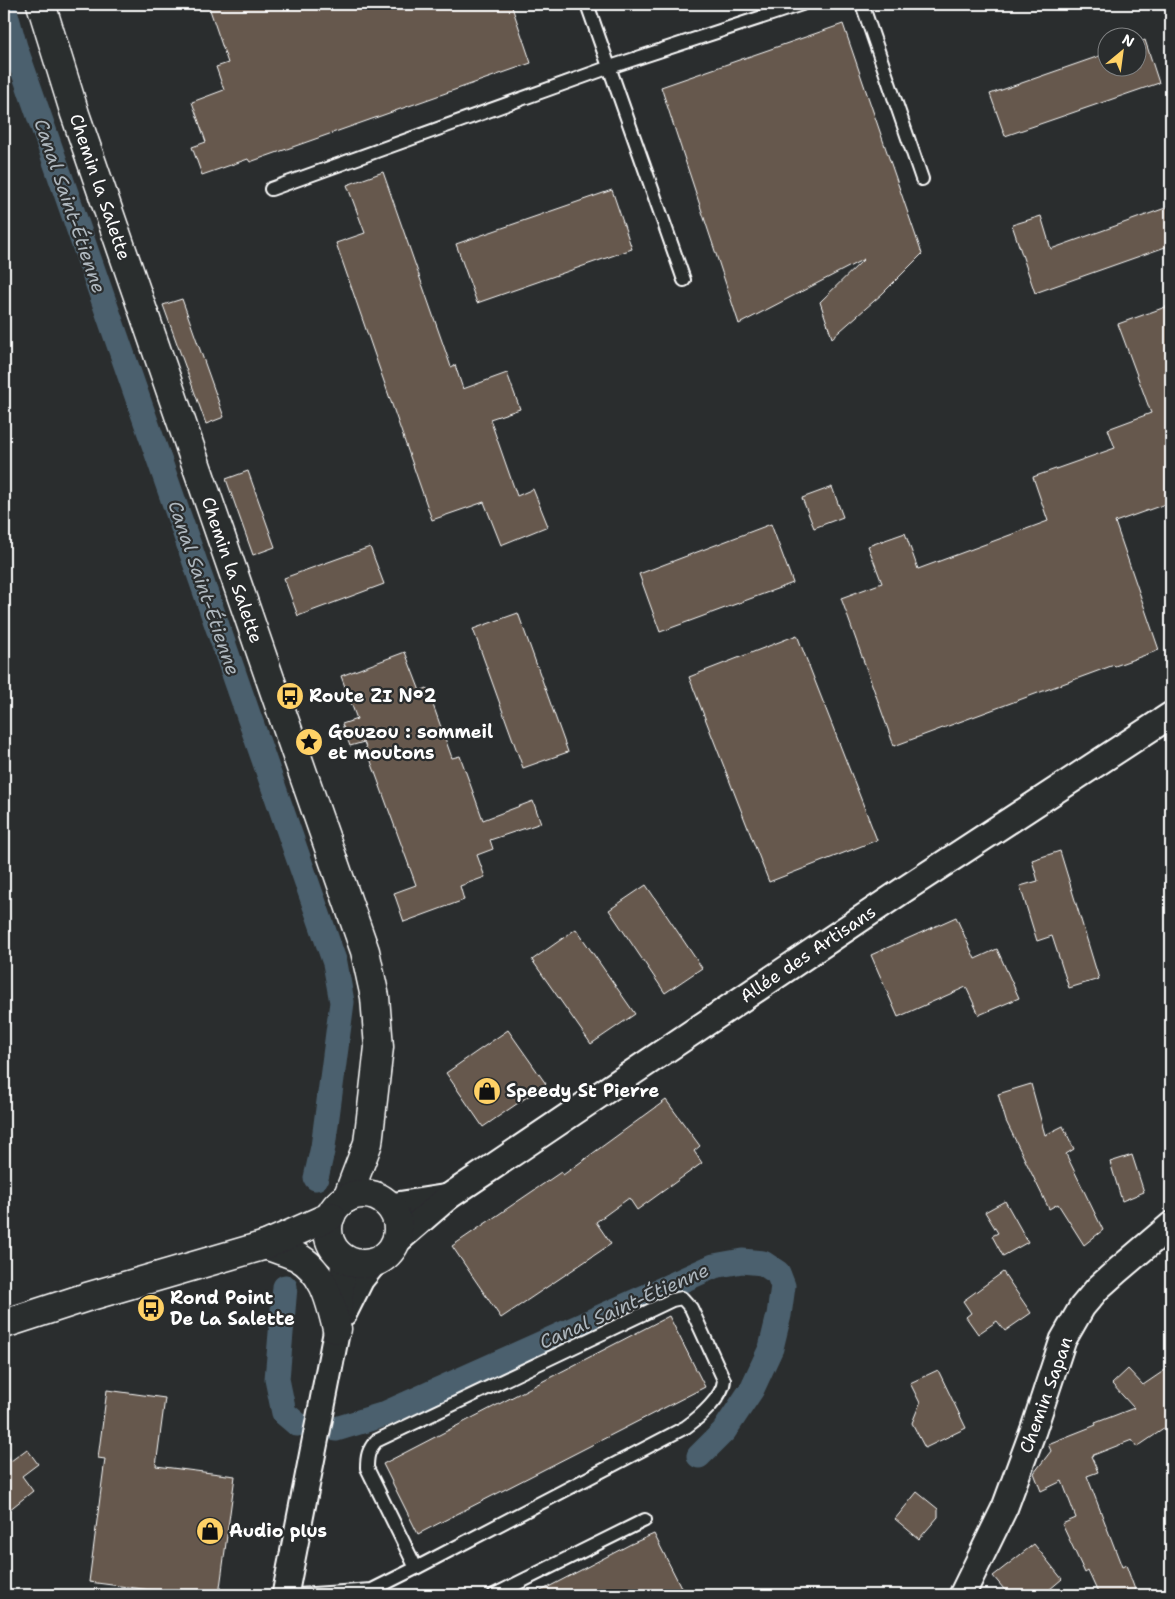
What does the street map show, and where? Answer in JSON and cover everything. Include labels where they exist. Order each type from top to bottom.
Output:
[{"type":"street","name":"Chemin la Salette","points":[[41,4],[75,114],[365,951],[375,997],[379,1047],[368,1144],[339,1207]]},
{"type":"street","name":"Allée des Artisans","points":[[396,1242],[448,1197],[905,889],[1171,715]]},
{"type":"street","name":"Chemin la Salette","points":[[368,1144],[376,1180],[387,1203]]},
{"type":"street","points":[[4,1324],[87,1297],[266,1245],[339,1207],[356,1195],[375,1196],[387,1203],[395,1214],[398,1224],[396,1242],[391,1251],[384,1258],[374,1263],[354,1263],[338,1253],[266,1245]]},
{"type":"street","name":"Allée des Artisans","points":[[387,1203],[448,1197]]},
{"type":"street","points":[[285,1595],[337,1328],[338,1253],[329,1238],[328,1226],[339,1207]]},
{"type":"street","name":"Chemin Sapan","points":[[962,1595],[1005,1507],[1033,1431],[1063,1340],[1082,1307],[1098,1288],[1171,1225]]},
{"type":"street","points":[[266,1245],[295,1256],[311,1267],[323,1283],[331,1302],[337,1328]]},
{"type":"street","points":[[337,1328],[353,1293],[374,1263]]},
{"type":"lane","points":[[588,4],[684,280]]},
{"type":"lane","points":[[270,189],[610,67],[802,4]]},
{"type":"lane","points":[[862,4],[922,179]]},
{"type":"lane","points":[[299,1595],[372,1590],[416,1568],[686,1427],[699,1418],[724,1387],[724,1380],[687,1302],[682,1298],[672,1300],[376,1441],[367,1457],[367,1468],[416,1568]]},
{"type":"lane","points":[[494,1595],[645,1520]]},
{"type":"building","points":[[208,4],[511,4],[531,63],[250,162],[248,159],[202,175],[192,147],[206,142],[192,102],[224,90],[216,67],[228,63]]},
{"type":"building","points":[[843,24],[922,254],[882,294],[832,338],[820,302],[864,259],[739,324],[661,87]]},
{"type":"building","points":[[1148,49],[1159,83],[1005,136],[990,94],[1098,56],[1098,78],[1148,78]]},
{"type":"building","points":[[383,172],[451,367],[455,365],[463,389],[507,373],[520,409],[490,419],[517,496],[533,489],[548,526],[501,545],[484,502],[432,520],[336,243],[365,233],[347,185]]},
{"type":"building","points":[[612,190],[632,249],[477,303],[456,244]]},
{"type":"building","points":[[1171,206],[1171,245],[1035,293],[1012,225],[1041,216],[1051,249]]},
{"type":"building","points":[[182,299],[224,417],[206,424],[163,305]]},
{"type":"building","points":[[1171,305],[1171,502],[1115,522],[1159,650],[894,746],[841,598],[882,583],[868,546],[905,533],[918,569],[1048,521],[1033,477],[1115,448],[1108,429],[1151,413],[1118,324]]},
{"type":"building","points":[[248,471],[275,547],[253,555],[226,479]]},
{"type":"building","points":[[832,487],[843,517],[814,528],[802,498]]},
{"type":"building","points":[[771,524],[793,583],[660,632],[639,574]]},
{"type":"building","points":[[370,547],[384,584],[298,616],[284,578]]},
{"type":"building","points":[[518,613],[568,752],[523,768],[473,629]]},
{"type":"building","points":[[797,635],[877,840],[769,882],[689,677]]},
{"type":"building","points":[[405,652],[420,691],[427,688],[452,758],[460,756],[483,820],[533,801],[541,823],[490,840],[493,849],[477,855],[485,877],[460,886],[464,900],[404,922],[394,893],[416,885],[364,742],[350,746],[342,724],[357,719],[341,676]]},
{"type":"building","points":[[1060,851],[1099,979],[1069,988],[1052,936],[1037,941],[1020,886],[1038,881],[1032,860]]},
{"type":"building","points":[[646,885],[702,968],[665,993],[609,910]]},
{"type":"building","points":[[956,917],[975,959],[997,949],[1019,998],[979,1015],[966,987],[898,1017],[871,955]]},
{"type":"building","points":[[576,929],[635,1014],[591,1044],[532,960]]},
{"type":"building","points":[[508,1030],[546,1084],[483,1127],[446,1073]]},
{"type":"building","points":[[1031,1084],[1045,1135],[1063,1126],[1074,1149],[1066,1154],[1103,1230],[1084,1245],[1058,1204],[1049,1209],[1006,1121],[998,1094]]},
{"type":"building","points":[[666,1100],[700,1146],[694,1151],[702,1163],[637,1210],[629,1198],[596,1222],[611,1244],[501,1318],[452,1246],[561,1172],[563,1175]]},
{"type":"building","points":[[1132,1155],[1144,1192],[1122,1201],[1110,1162]]},
{"type":"building","points":[[1005,1201],[1028,1242],[1003,1256],[992,1236],[998,1233],[985,1212]]},
{"type":"building","points":[[1003,1272],[1031,1313],[1005,1331],[997,1321],[978,1334],[966,1317],[971,1313],[963,1301]]},
{"type":"building","points":[[669,1316],[705,1387],[418,1534],[383,1464]]},
{"type":"building","points":[[1171,1366],[1171,1424],[1137,1447],[1132,1440],[1091,1456],[1098,1472],[1087,1476],[1122,1567],[1126,1565],[1137,1595],[1099,1595],[1088,1571],[1085,1573],[1062,1524],[1076,1518],[1062,1481],[1041,1491],[1034,1473],[1051,1451],[1048,1444],[1134,1408],[1112,1384],[1128,1369],[1143,1385]]},
{"type":"building","points":[[938,1370],[966,1428],[925,1448],[912,1423],[920,1403],[910,1383]]},
{"type":"building","points":[[107,1390],[165,1398],[156,1466],[235,1476],[219,1595],[189,1595],[89,1582],[105,1459],[98,1458]]},
{"type":"building","points":[[27,1449],[38,1464],[22,1476],[33,1491],[4,1514],[4,1451],[11,1461]]},
{"type":"building","points":[[917,1492],[938,1509],[938,1517],[919,1539],[895,1519]]},
{"type":"building","points":[[654,1534],[685,1595],[533,1595],[631,1544]]},
{"type":"building","points":[[1034,1544],[1062,1579],[1043,1595],[1009,1595],[993,1576]]},
{"type":"waterway","name":"Canal Saint-Étienne","points":[[4,7],[15,47],[335,963],[342,1002],[323,1147],[316,1178]]},
{"type":"waterway","name":"Canal Saint-Étienne","points":[[336,1429],[382,1415],[714,1266],[742,1261],[763,1263],[778,1273],[783,1286],[779,1315],[771,1348],[752,1389],[724,1431],[699,1456]]},
{"type":"waterway","name":"Canal Saint-Étienne","points":[[285,1287],[277,1379],[284,1413],[297,1424]]},
{"type":"place","name":"Route ZI N°2","points":[[290,696]]},
{"type":"place","name":"Gouzou : sommeil et moutons","points":[[309,742]]},
{"type":"place","name":"Speedy St Pierre","points":[[487,1091]]},
{"type":"place","name":"Rond Point De La Salette","points":[[151,1308]]},
{"type":"place","name":"Audio plus","points":[[210,1531]]}]
